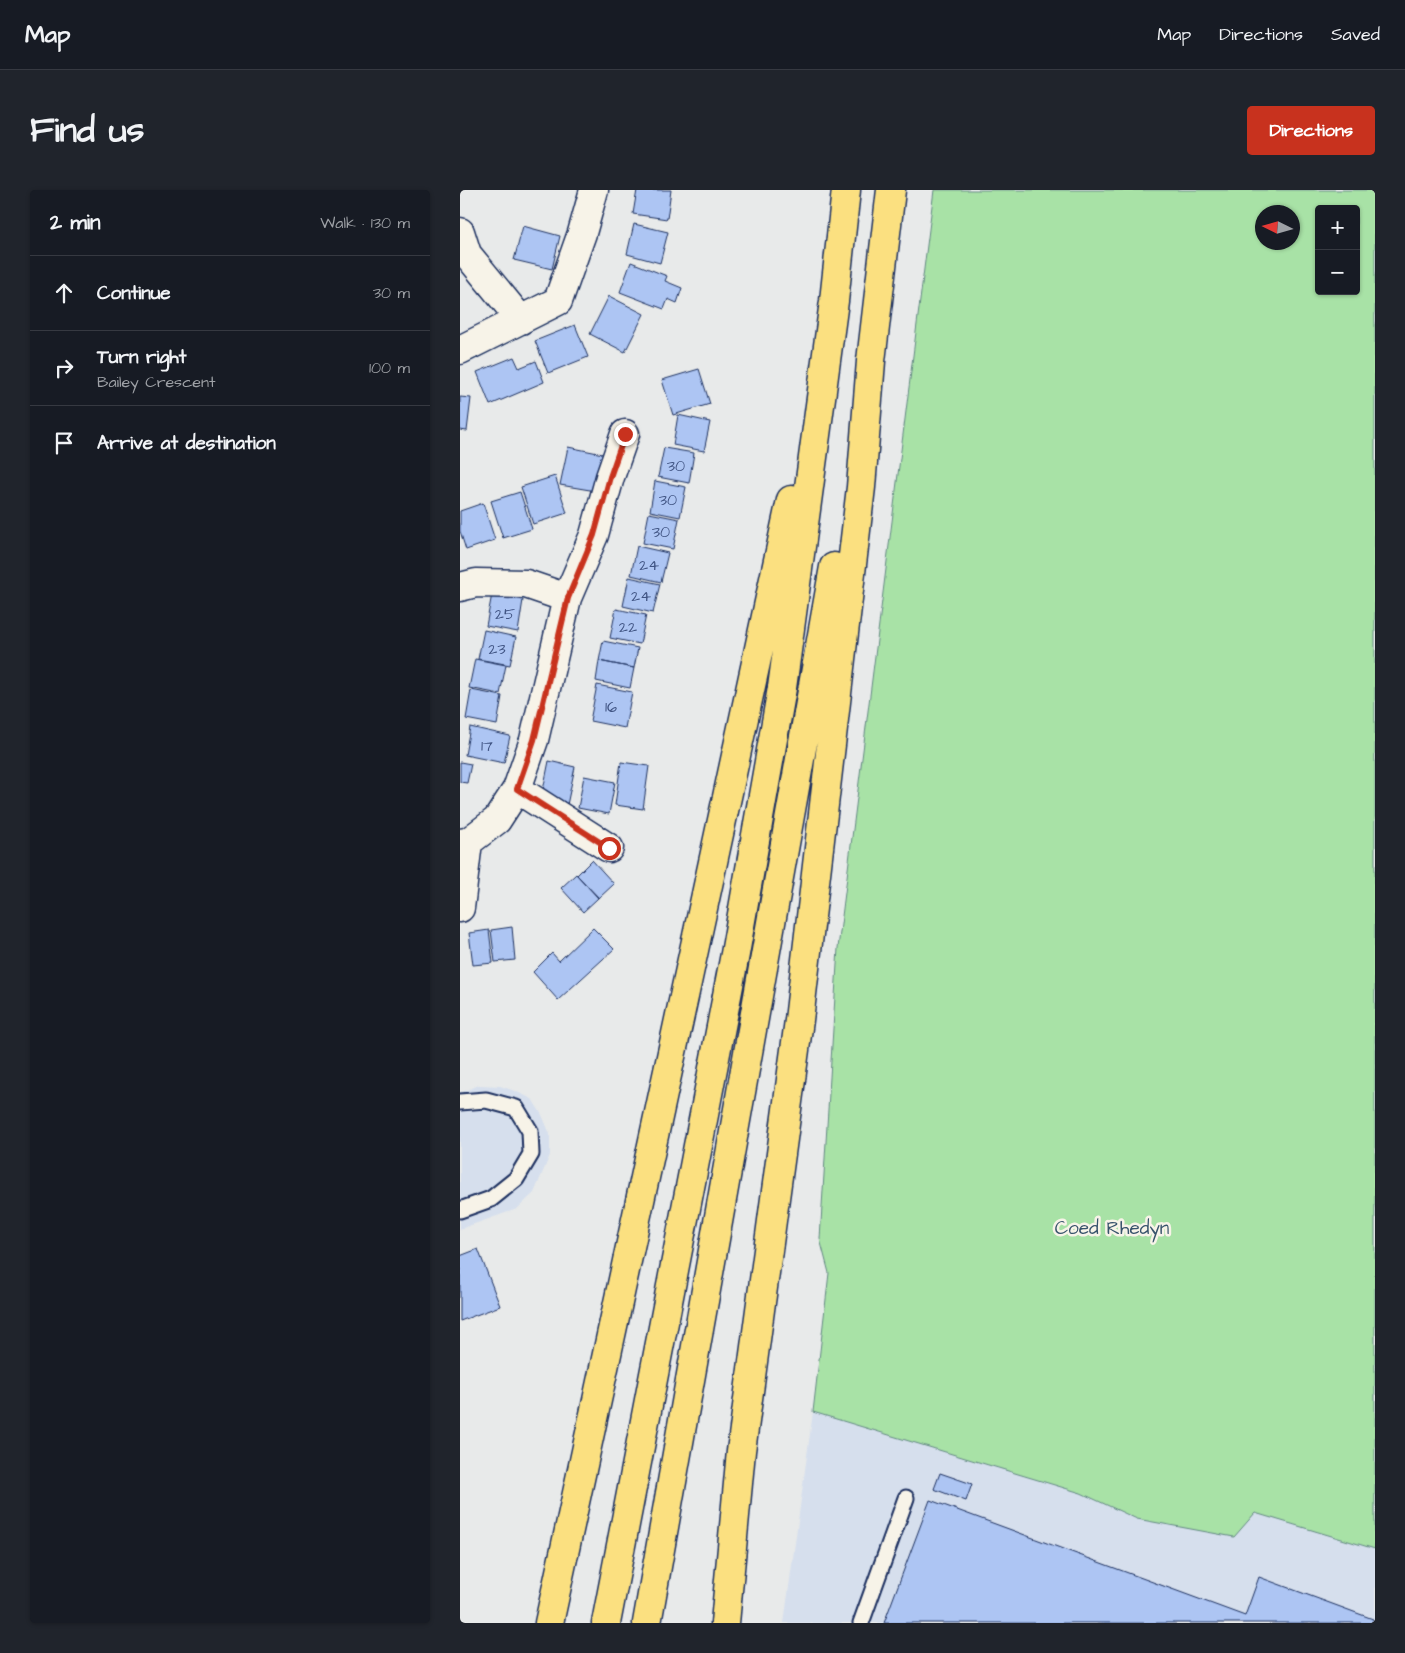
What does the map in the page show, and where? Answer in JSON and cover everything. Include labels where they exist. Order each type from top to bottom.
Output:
[{"type":"highway","points":[[606,1623],[731,974],[782,688],[834,301],[846,190]]},
{"type":"highway","points":[[710,1623],[741,1451],[800,1020],[860,487],[871,361],[891,190]]},
{"type":"highway","points":[[549,1623],[834,301]]},
{"type":"highway","points":[[647,1623],[871,361]]},
{"type":"highway","points":[[725,1623],[741,1451]]},
{"type":"street","points":[[460,350],[558,301],[582,233],[594,190]]},
{"type":"street","points":[[460,232],[467,254],[521,320]]},
{"type":"street","points":[[460,908],[464,843],[497,820],[517,789],[534,740],[568,598],[594,535],[610,477],[625,434]]},
{"type":"street","points":[[460,587],[476,583],[526,584],[568,598]]},
{"type":"street","points":[[517,789],[609,848]]},
{"type":"lane","points":[[460,1102],[486,1100],[516,1108],[530,1131],[531,1154],[516,1179],[491,1199],[460,1210]]},
{"type":"lane","points":[[861,1623],[906,1498]]},
{"type":"shaded area","points":[[479,1085],[500,1086],[532,1099],[542,1115],[550,1134],[550,1155],[534,1193],[517,1209],[460,1229],[460,1093]]},
{"type":"shaded area","points":[[813,1412],[1081,1493],[1137,1519],[1255,1513],[1375,1549],[1375,1623],[784,1623]]},
{"type":"green space","name":"Coed Rhedyn","points":[[934,190],[1375,190],[1375,1549],[1255,1513],[1234,1537],[1137,1519],[1081,1493],[813,1412],[829,1273],[820,1239],[838,948]]},
{"type":"building","points":[[637,190],[671,190],[667,219],[633,214]]},
{"type":"building","points":[[634,224],[668,232],[660,263],[627,254]]},
{"type":"building","points":[[523,226],[560,236],[552,269],[514,260]]},
{"type":"building","points":[[631,262],[667,276],[665,281],[682,288],[677,303],[668,299],[664,309],[620,292]]},
{"type":"building","points":[[609,296],[644,314],[625,352],[590,334]]},
{"type":"building","points":[[575,325],[588,357],[548,373],[535,341]]},
{"type":"building","points":[[514,357],[519,368],[536,361],[544,382],[490,405],[477,372]]},
{"type":"building","points":[[699,369],[710,404],[673,415],[662,380]]},
{"type":"building","points":[[460,397],[471,398],[467,431],[460,430]]},
{"type":"building","points":[[678,415],[710,422],[704,451],[673,445]]},
{"type":"building","points":[[568,447],[603,454],[596,491],[560,485]]},
{"type":"building","points":[[664,448],[694,453],[689,483],[658,477]]},
{"type":"building","points":[[555,476],[567,513],[533,524],[521,487]]},
{"type":"building","points":[[655,481],[686,487],[680,517],[650,511]]},
{"type":"building","points":[[520,492],[532,529],[503,538],[491,501]]},
{"type":"building","points":[[483,503],[495,540],[466,550],[460,531],[460,511]]},
{"type":"building","points":[[649,513],[679,519],[673,549],[643,543]]},
{"type":"building","points":[[637,546],[668,553],[661,582],[631,575]]},
{"type":"building","points":[[629,577],[660,584],[653,613],[623,606]]},
{"type":"building","points":[[492,594],[523,600],[518,632],[486,626]]},
{"type":"building","points":[[616,609],[646,615],[640,644],[610,638]]},
{"type":"building","points":[[484,630],[516,637],[510,665],[478,659]]},
{"type":"building","points":[[603,641],[638,648],[634,668],[599,661]]},
{"type":"building","points":[[475,659],[506,665],[500,694],[469,688]]},
{"type":"building","points":[[599,661],[634,668],[630,688],[596,681]]},
{"type":"building","points":[[597,685],[632,692],[625,728],[590,721]]},
{"type":"building","points":[[471,690],[502,696],[497,725],[466,719]]},
{"type":"building","points":[[470,727],[510,736],[504,763],[465,755]]},
{"type":"building","points":[[549,761],[575,767],[567,805],[541,800]]},
{"type":"building","points":[[460,762],[471,764],[467,783],[460,782]]},
{"type":"building","points":[[621,762],[649,766],[643,809],[615,805]]},
{"type":"building","points":[[584,776],[615,782],[609,814],[578,808]]},
{"type":"building","points":[[592,860],[614,884],[599,898],[577,875]]},
{"type":"building","points":[[576,874],[598,898],[583,912],[561,888]]},
{"type":"building","points":[[512,927],[515,960],[495,962],[491,930]]},
{"type":"building","points":[[593,928],[614,949],[558,1000],[533,972],[552,953],[559,961]]},
{"type":"building","points":[[489,930],[493,963],[473,965],[469,933]]},
{"type":"building","points":[[478,1249],[500,1306],[460,1321],[460,1256]]},
{"type":"building","points":[[940,1473],[972,1484],[966,1501],[934,1489]]},
{"type":"building","points":[[930,1500],[1245,1616],[1259,1577],[1373,1619],[1372,1623],[884,1623]]},
{"type":"route","points":[[609,848],[517,789],[534,740],[568,598],[594,535],[610,477],[625,434]]}]
